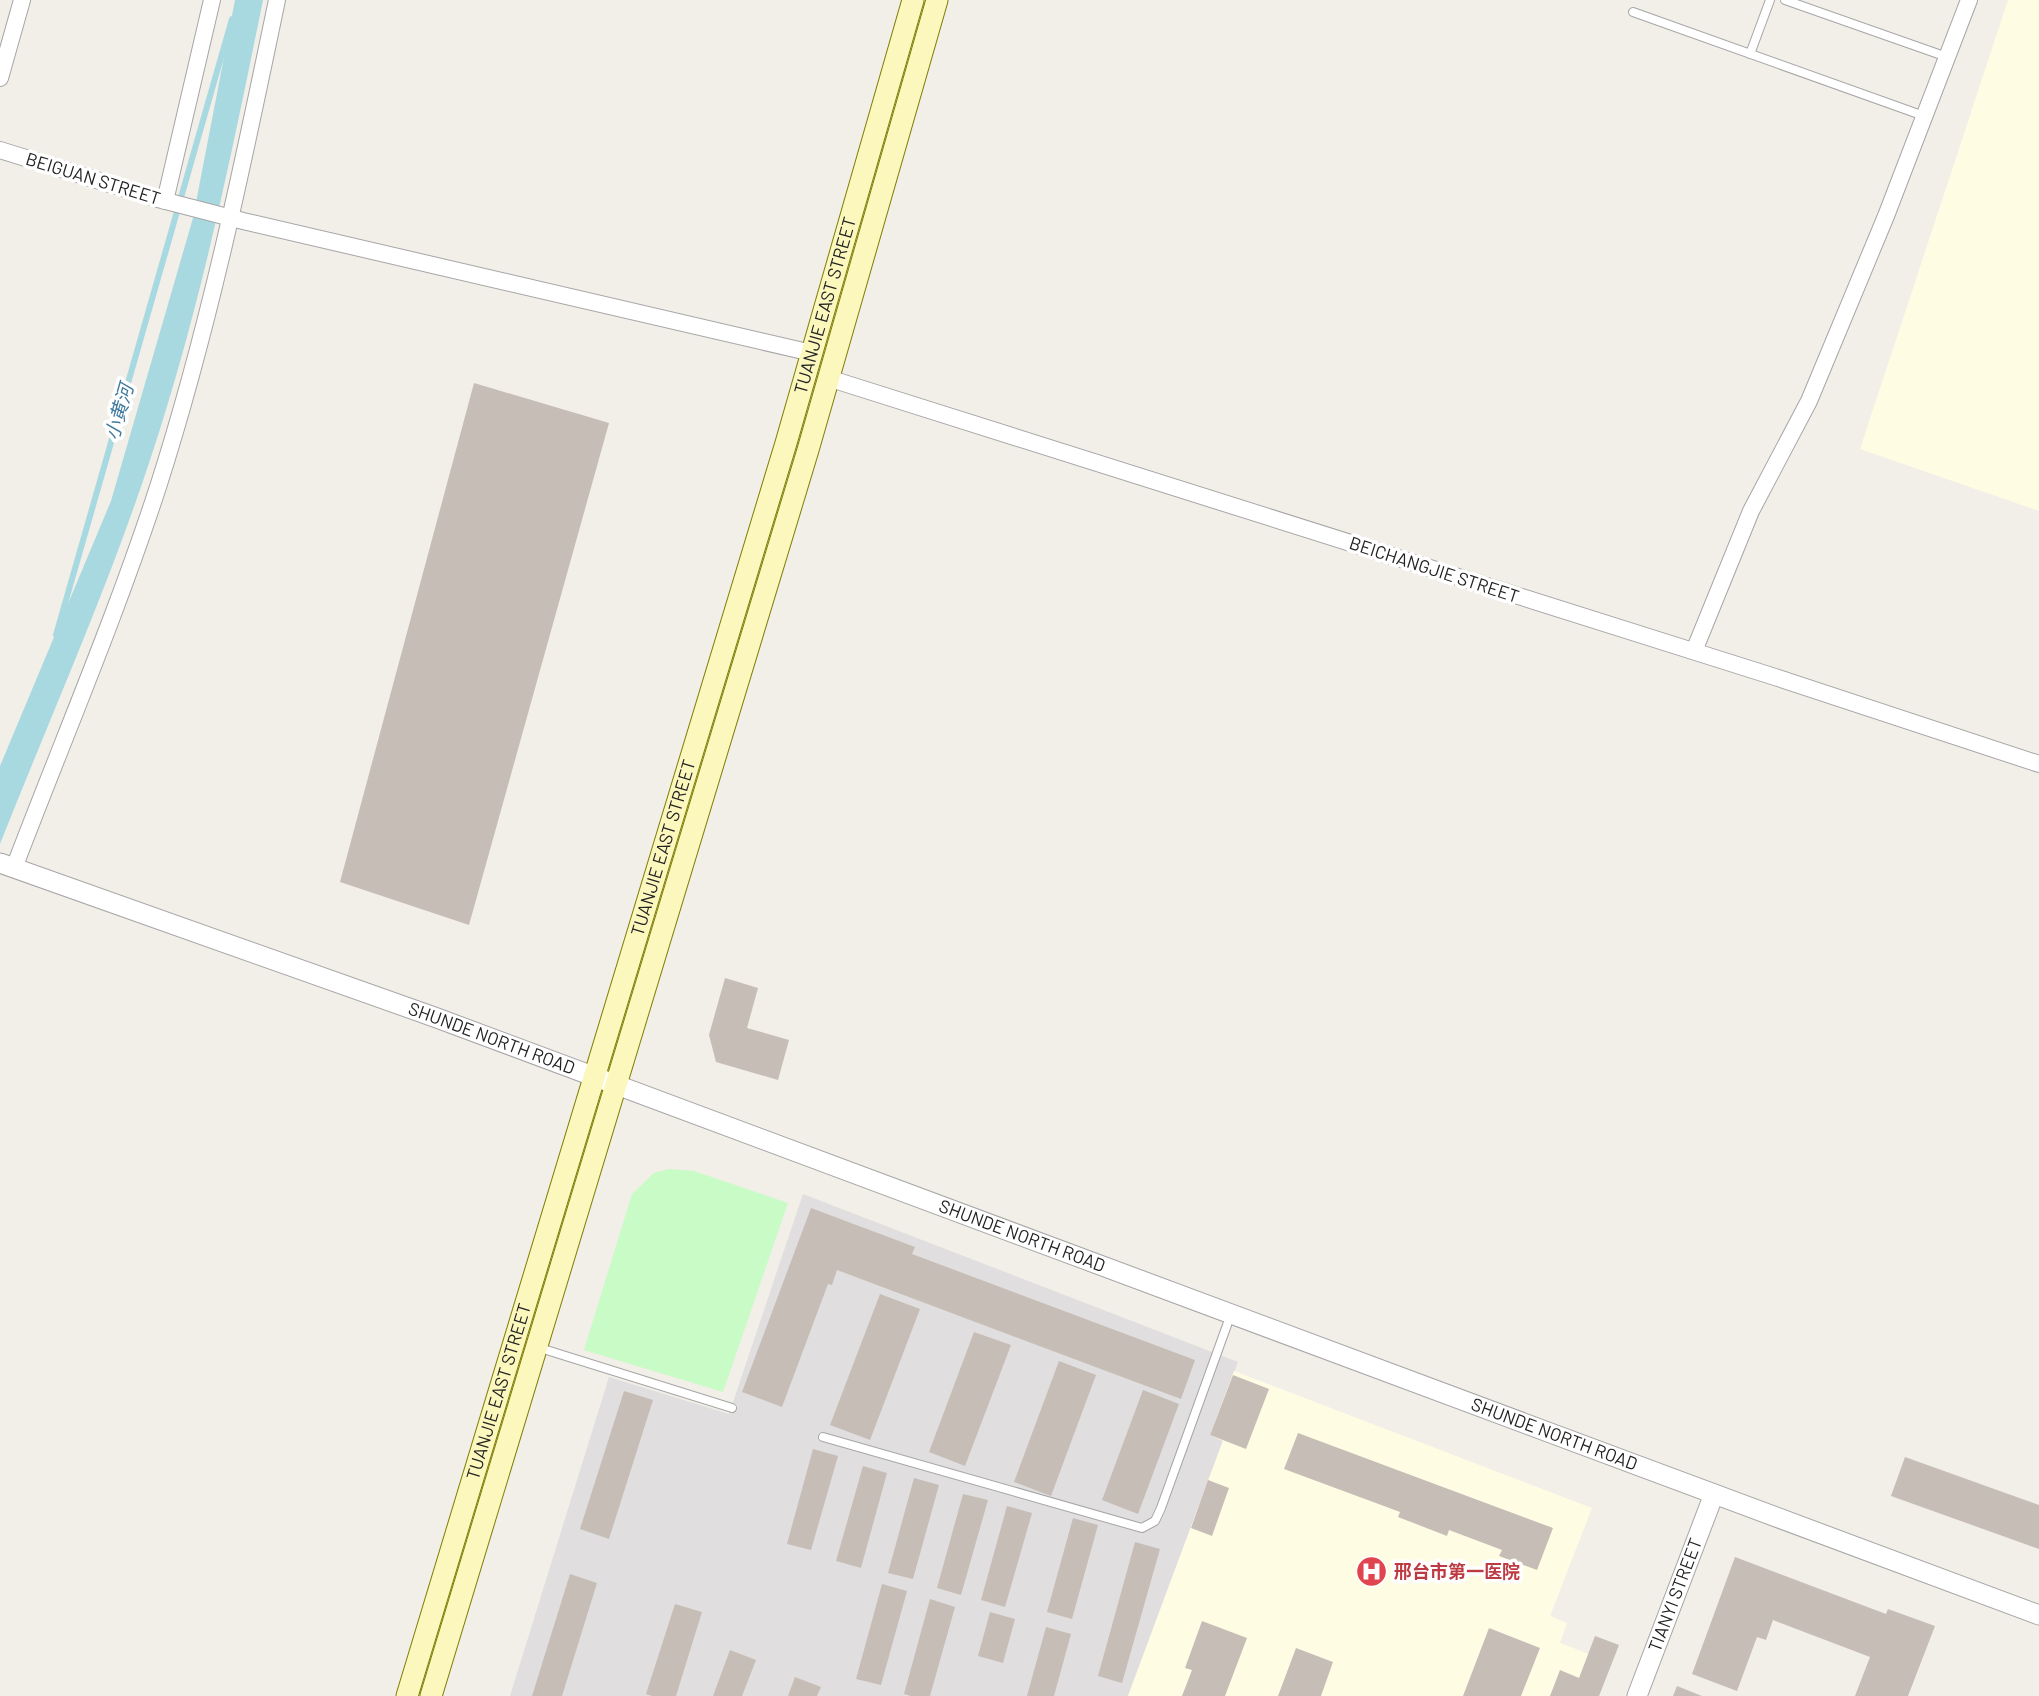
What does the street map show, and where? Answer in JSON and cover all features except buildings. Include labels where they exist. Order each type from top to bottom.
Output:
[{"type":"main road","name":"TUANJIE EAST STREET","points":[[407,1696],[812,353],[913,0]]},
{"type":"main road","name":"TUANJIE EAST STREET","points":[[431,1696],[828,378],[937,0]]},
{"type":"street","points":[[0,78],[22,0]]},
{"type":"street","points":[[165,201],[212,0]]},
{"type":"street","points":[[6,865],[157,490],[232,219],[277,0]]},
{"type":"street","points":[[1694,651],[1751,511],[1809,401],[1969,0]]},
{"type":"street","name":"BEIGUAN STREET","points":[[0,150],[232,219],[812,353]]},
{"type":"street","name":"BEICHANGJIE STREET","points":[[828,378],[1694,651],[2039,764]]},
{"type":"street","name":"SHUNDE NORTH ROAD","points":[[6,865],[616,1085],[2039,1615]]},
{"type":"street","name":"TIANYI STREET","points":[[1637,1696],[1714,1494]]},
{"type":"lane","points":[[1750,54],[1770,0]]},
{"type":"lane","points":[[1785,0],[1947,57]]},
{"type":"lane","points":[[1633,12],[1924,116]]},
{"type":"lane","points":[[823,1437],[1142,1528],[1155,1521],[1161,1508],[1231,1314]]},
{"type":"lane","points":[[537,1347],[732,1408]]},
{"type":"shaded area","points":[[2008,0],[2039,0],[2039,511],[1860,449]]},
{"type":"shaded area","points":[[803,1194],[1238,1362],[1210,1435],[1223,1440],[1128,1696],[510,1696],[609,1377],[729,1414]]},
{"type":"shaded area","name":"邢台市第一医院","points":[[1234,1371],[1592,1508],[1550,1616],[1567,1623],[1560,1643],[1589,1654],[1572,1696],[1128,1696],[1223,1441],[1210,1435]]},
{"type":"green space","points":[[669,1169],[694,1171],[788,1203],[723,1392],[584,1350],[632,1194],[654,1173]]},
{"type":"water","points":[[235,0],[263,0],[227,172],[186,342],[152,454],[117,552],[0,844],[0,766],[111,501],[193,218]]},
{"type":"waterway","name":"小黄河","points":[[56,635],[232,19]]},
{"type":"place","name":"邢台市第一医院","points":[[1371,1572]]}]
